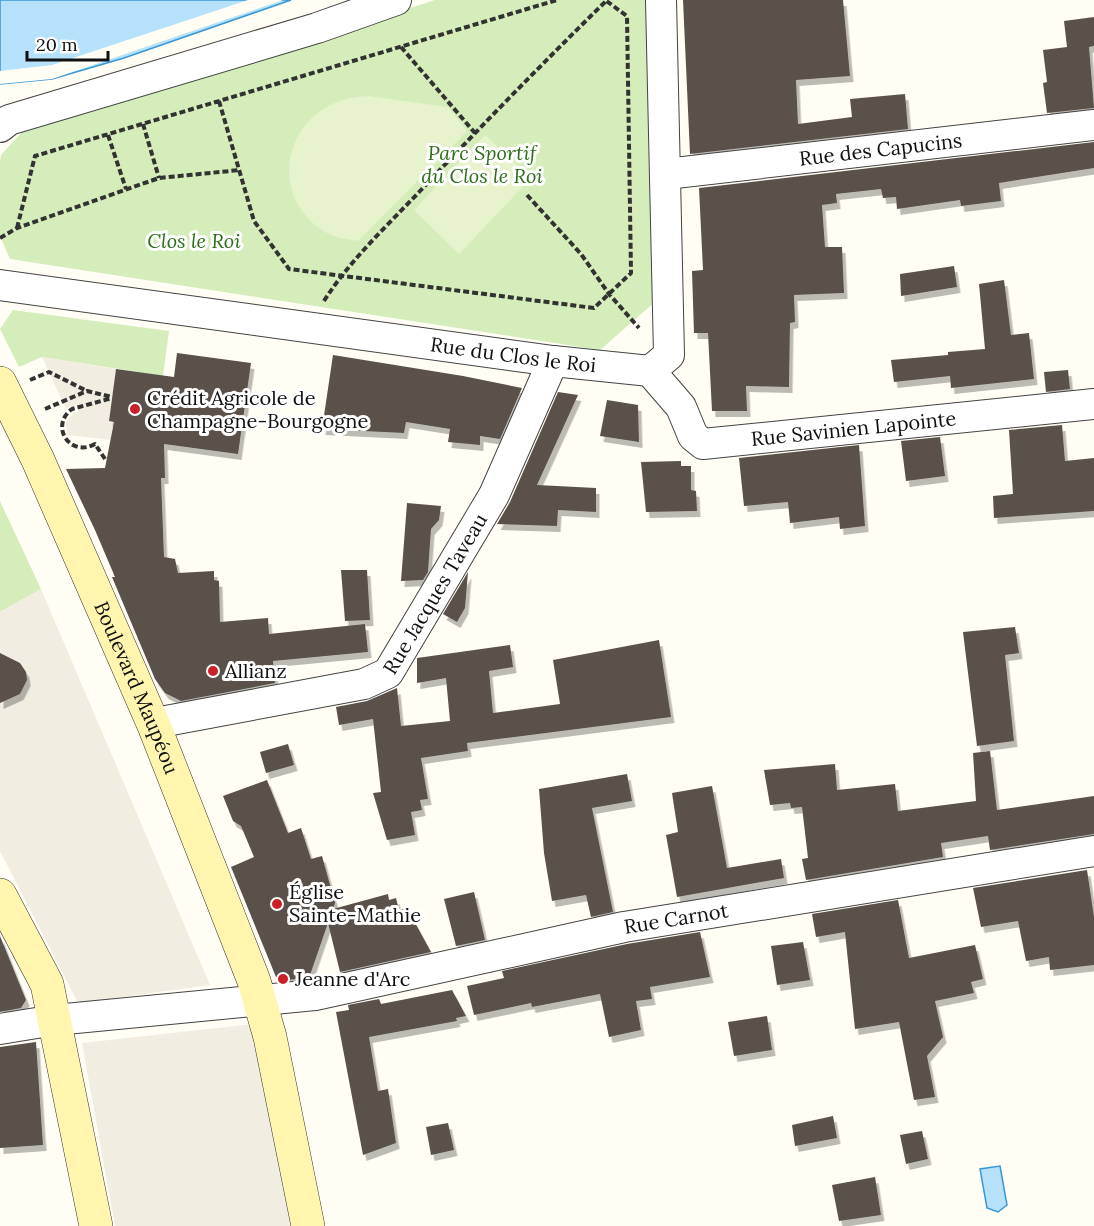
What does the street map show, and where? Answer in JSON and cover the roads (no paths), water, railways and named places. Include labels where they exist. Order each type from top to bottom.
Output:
[{"type":"main road","name":"Boulevard Maupéou","points":[[0,383],[38,460],[155,728],[260,1000],[270,1037],[308,1226]]},
{"type":"main road","points":[[0,895],[47,984],[96,1226]]},
{"type":"street","points":[[0,127],[9,120],[317,28],[396,0]]},
{"type":"street","points":[[660,363],[666,174],[661,0]]},
{"type":"street","name":"Rue des Capucins","points":[[666,174],[1094,125]]},
{"type":"street","name":"Rue du Clos le Roi","points":[[0,285],[553,361],[660,363]]},
{"type":"street","name":"Rue Jacques Taveau","points":[[155,728],[166,721],[364,684],[388,673],[494,495],[553,361]]},
{"type":"street","name":"Rue Savinien Lapointe","points":[[660,363],[693,436],[703,444],[1094,404]]},
{"type":"street","name":"Rue Carnot","points":[[0,1029],[55,1020],[315,995],[624,927],[1094,851]]},
{"type":"water","points":[[0,0],[291,0],[124,58],[52,79],[0,84]]},
{"type":"water","points":[[1000,1166],[1007,1205],[998,1212],[987,1208],[980,1169]]},
{"type":"place","name":"Crédit Agricole de Champagne-Bourgogne","points":[[135,409]]},
{"type":"place","name":"Allianz","points":[[213,671]]},
{"type":"place","name":"Église Sainte-Mathie","points":[[277,904]]},
{"type":"place","name":"Jeanne d'Arc","points":[[283,979]]},
{"type":"park label","name":"Parc Sportif du Clos le Roi","points":[[482,164]]},
{"type":"park label","name":"Clos le Roi","points":[[194,241]]}]
